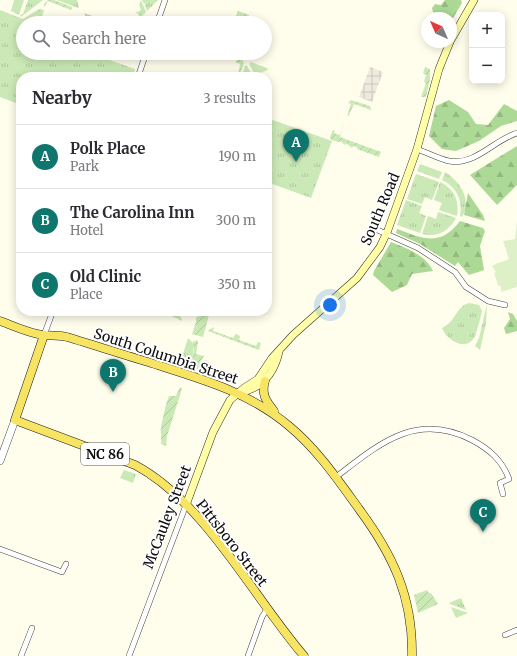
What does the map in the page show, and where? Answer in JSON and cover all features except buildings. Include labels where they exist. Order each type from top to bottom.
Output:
[{"type":"main road","name":"South Road","points":[[457,29],[474,0]]},
{"type":"main road","name":"South Road","points":[[238,393],[258,379],[272,358],[301,326],[357,278],[371,260],[387,234],[417,149],[439,69],[447,48]]},
{"type":"main road","name":"South Columbia Street","points":[[0,321],[44,335],[60,336],[80,341],[215,383],[238,393],[279,418],[308,444],[336,477],[375,530],[394,564],[403,587],[410,615],[412,656]]},
{"type":"main road","points":[[15,420],[44,335]]},
{"type":"main road","name":"South Road","points":[[238,393],[249,391],[265,381],[277,360],[279,352]]},
{"type":"main road","points":[[265,381],[263,389],[264,397],[279,418]]},
{"type":"main road","name":"McCauley Street","points":[[186,505],[218,421],[230,400],[238,393]]},
{"type":"main road","name":"Pittsboro Street","points":[[15,420],[135,465],[152,474],[186,505],[232,560],[304,656]]},
{"type":"street","points":[[159,16],[165,0]]},
{"type":"street","points":[[140,72],[144,60]]},
{"type":"street","points":[[417,149],[448,161],[461,162],[517,133]]},
{"type":"street","points":[[373,228],[412,245],[440,262],[455,272],[466,287],[488,301],[505,305]]},
{"type":"street","points":[[44,335],[51,316]]},
{"type":"street","points":[[0,461],[15,420]]},
{"type":"street","points":[[336,477],[371,450],[391,438],[408,431],[436,428],[450,430],[466,436],[495,456],[502,464],[509,479],[500,483],[502,494]]},
{"type":"street","name":"McCauley Street","points":[[129,656],[186,505]]},
{"type":"street","points":[[0,549],[62,572],[66,564]]},
{"type":"street","points":[[248,656],[262,617],[268,609]]},
{"type":"street","points":[[21,656],[32,628]]},
{"type":"street","points":[[505,635],[517,630]]},
{"type":"green space","points":[[14,0],[24,0],[19,15],[11,11]]},
{"type":"green space","points":[[28,0],[43,0],[20,16],[23,14]]},
{"type":"green space","points":[[48,0],[54,0],[72,7],[71,10],[48,1],[44,7],[44,4]]},
{"type":"green space","points":[[57,0],[77,0],[79,7],[78,8]]},
{"type":"green space","points":[[141,0],[146,12],[142,16],[135,11],[138,12],[141,10],[139,5]]},
{"type":"green space","points":[[142,0],[158,0],[147,11],[145,6],[146,3],[144,4]]},
{"type":"green space","points":[[445,0],[461,0],[462,3],[457,12],[433,12],[432,8],[435,4],[441,5]]},
{"type":"green space","points":[[39,9],[37,16],[28,16]]},
{"type":"green space","points":[[39,9],[44,10],[42,16],[37,15]]},
{"type":"green space","points":[[0,10],[16,16],[16,60],[109,60],[135,69],[134,72],[16,72],[16,103],[0,97]]},
{"type":"green space","points":[[238,11],[249,15],[249,16],[236,16]]},
{"type":"green space","points":[[84,13],[92,16],[85,16]]},
{"type":"green space","points":[[237,60],[242,60],[244,63],[241,72],[238,72],[240,64],[235,62]]},
{"type":"green space","points":[[251,62],[267,68],[268,70],[263,72],[253,72],[249,64]]},
{"type":"green space","points":[[245,66],[247,66],[251,72],[243,72]]},
{"type":"green space","points":[[425,67],[430,69],[430,79],[426,97],[421,97],[426,83],[424,82],[426,75],[423,73]]},
{"type":"green space","points":[[351,100],[370,106],[371,110],[354,104],[349,115],[347,116],[351,104],[348,103]]},
{"type":"green space","points":[[449,100],[468,112],[476,124],[488,125],[504,104],[517,111],[517,121],[501,126],[479,141],[456,151],[442,149],[429,136],[436,106]]},
{"type":"green space","points":[[272,120],[332,141],[311,198],[272,184]]},
{"type":"green space","points":[[344,123],[340,137],[381,152],[379,157],[357,149],[357,147],[353,146],[352,148],[346,143],[345,145],[340,141],[331,140],[330,137],[333,130],[335,131],[334,133],[340,135]]},
{"type":"green space","points":[[517,146],[517,185],[497,205],[470,175]]},
{"type":"green space","points":[[420,164],[442,172],[439,179],[417,171]]},
{"type":"green space","points":[[445,172],[455,180],[463,191],[466,204],[462,217],[460,216],[461,205],[458,195],[452,186],[442,180]]},
{"type":"green space","points":[[416,174],[439,182],[432,200],[425,197],[422,204],[407,199]]},
{"type":"green space","points":[[440,182],[449,188],[455,196],[458,206],[457,216],[439,210],[442,203],[434,200]]},
{"type":"green space","points":[[468,193],[483,215],[485,221],[464,215]]},
{"type":"green space","points":[[406,200],[422,206],[419,213],[426,216],[420,233],[397,225]]},
{"type":"green space","points":[[438,212],[456,218],[450,227],[438,234],[422,234],[428,216],[436,219]]},
{"type":"green space","points":[[460,221],[483,228],[485,231],[480,246],[484,270],[469,275],[458,262],[455,266],[420,244],[396,233],[397,229],[424,238],[438,238],[446,235]]},
{"type":"green space","points":[[517,221],[517,287],[501,292],[501,287],[498,285],[494,273],[496,272],[492,266],[509,259],[503,241],[515,239]]},
{"type":"green space","points":[[391,242],[421,256],[430,265],[433,271],[412,274],[407,285],[392,292],[373,275]]},
{"type":"green space","points":[[469,303],[479,305],[482,311],[474,338],[466,344],[461,344],[447,336],[442,328],[450,322],[461,307]]},
{"type":"green space","points":[[487,304],[486,323],[480,350],[475,346],[479,338]]},
{"type":"green space","points":[[508,312],[513,314],[517,321],[517,331],[506,334],[504,328],[510,319]]},
{"type":"green space","points":[[172,316],[180,316],[182,321]]},
{"type":"green space","points":[[209,316],[203,337],[192,334],[196,317]]},
{"type":"green space","points":[[214,327],[213,331],[233,338],[236,334],[240,336],[239,340],[256,346],[258,342],[261,343],[259,350],[208,331]]},
{"type":"green space","points":[[188,338],[194,344],[192,362],[190,363],[181,360]]},
{"type":"green space","points":[[197,340],[196,354],[204,356],[199,364],[198,372],[196,371],[197,368],[186,364],[185,366],[181,365],[180,362],[181,360],[192,362],[194,349],[193,342]]},
{"type":"green space","points":[[205,360],[210,363],[209,367],[213,369],[211,375],[198,372],[199,364]]},
{"type":"green space","points":[[180,387],[182,389],[167,436],[166,446],[161,444],[161,429],[164,412],[169,396],[176,396]]},
{"type":"green space","points":[[124,470],[136,474],[133,483],[120,478]]},
{"type":"green space","points":[[427,590],[431,593],[438,604],[418,613],[414,595]]},
{"type":"green space","points":[[461,598],[466,610],[449,603]]},
{"type":"green space","points":[[451,607],[468,613],[456,618]]},
{"type":"shaded area","points":[[370,67],[383,72],[372,102],[359,97]]},
{"type":"place","name":"Polk Place","points":[[296,162]]},
{"type":"place","name":"The Carolina Inn","points":[[113,392]]},
{"type":"place","name":"Old Clinic","points":[[483,532]]}]
